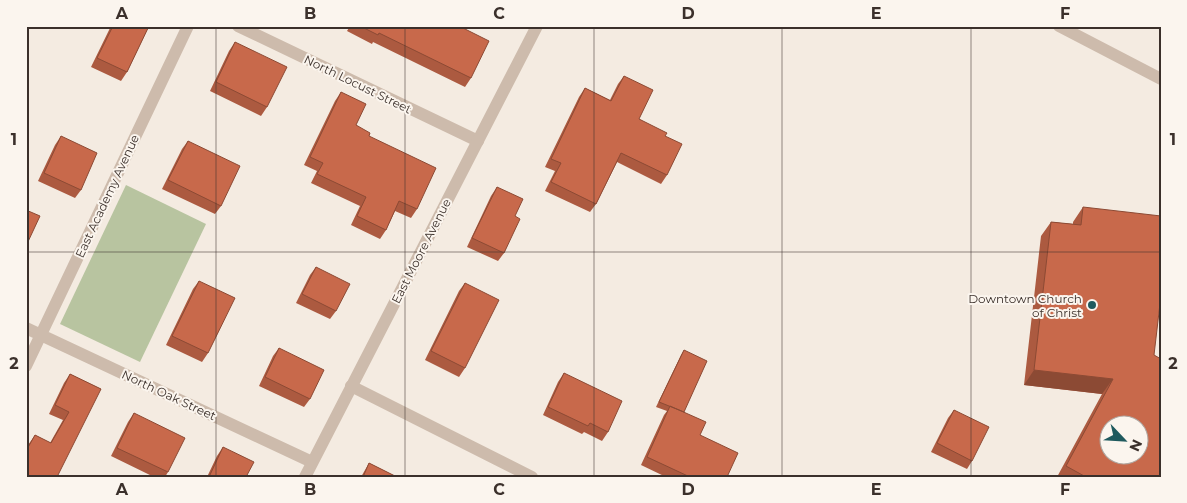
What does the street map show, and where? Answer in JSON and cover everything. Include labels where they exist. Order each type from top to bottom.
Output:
[{"type":"street","name":"East Academy Avenue","points":[[26,366],[188,26]]},
{"type":"street","name":"North Locust Street","points":[[238,26],[478,141]]},
{"type":"street","name":"East Moore Avenue","points":[[304,477],[537,26]]},
{"type":"street","points":[[1059,26],[1161,78]]},
{"type":"street","name":"North Oak Street","points":[[26,328],[312,462]]},
{"type":"street","points":[[351,386],[532,477]]},
{"type":"green space","points":[[126,185],[206,224],[140,362],[60,324]]},
{"type":"building","points":[[113,26],[149,26],[127,72],[97,58]]},
{"type":"building","points":[[360,26],[459,26],[489,41],[471,78],[379,33],[378,35]]},
{"type":"building","points":[[235,42],[287,67],[267,107],[216,82]]},
{"type":"building","points":[[624,76],[653,90],[639,119],[667,133],[665,136],[682,144],[667,175],[621,153],[596,204],[551,182],[561,163],[551,159],[585,88],[611,101]]},
{"type":"building","points":[[341,92],[366,104],[356,125],[370,133],[369,136],[436,168],[417,209],[399,201],[386,230],[357,216],[366,197],[317,174],[323,163],[310,157]]},
{"type":"building","points":[[61,136],[97,153],[81,190],[44,173]]},
{"type":"building","points":[[188,141],[240,166],[221,206],[168,180]]},
{"type":"building","points":[[497,187],[523,199],[515,216],[520,219],[504,253],[472,238]]},
{"type":"building","name":"Downtown Church of Christ","points":[[1083,207],[1161,216],[1161,295],[1154,355],[1161,359],[1161,477],[1086,477],[1066,466],[1113,379],[1034,370],[1051,222],[1081,225]]},
{"type":"building","points":[[26,210],[40,216],[26,246]]},
{"type":"building","points":[[316,267],[350,284],[336,311],[302,294]]},
{"type":"building","points":[[199,281],[235,298],[208,353],[172,336]]},
{"type":"building","points":[[465,283],[499,300],[465,368],[431,351]]},
{"type":"building","points":[[279,348],[324,370],[310,399],[265,377]]},
{"type":"building","points":[[684,350],[707,361],[684,412],[659,402]]},
{"type":"building","points":[[564,373],[622,401],[608,432],[590,423],[588,426],[548,407]]},
{"type":"building","points":[[70,374],[101,389],[57,477],[26,477],[26,451],[35,435],[51,443],[69,412],[55,405]]},
{"type":"building","points":[[670,406],[706,422],[700,435],[738,453],[727,477],[690,477],[647,457]]},
{"type":"building","points":[[954,410],[989,427],[972,461],[937,443]]},
{"type":"building","points":[[134,413],[185,438],[168,472],[117,448]]},
{"type":"building","points":[[223,447],[254,462],[246,477],[209,477]]},
{"type":"building","points":[[369,463],[397,477],[363,477]]},
{"type":"place","name":"Downtown Church of Christ","points":[[1092,305]]}]
